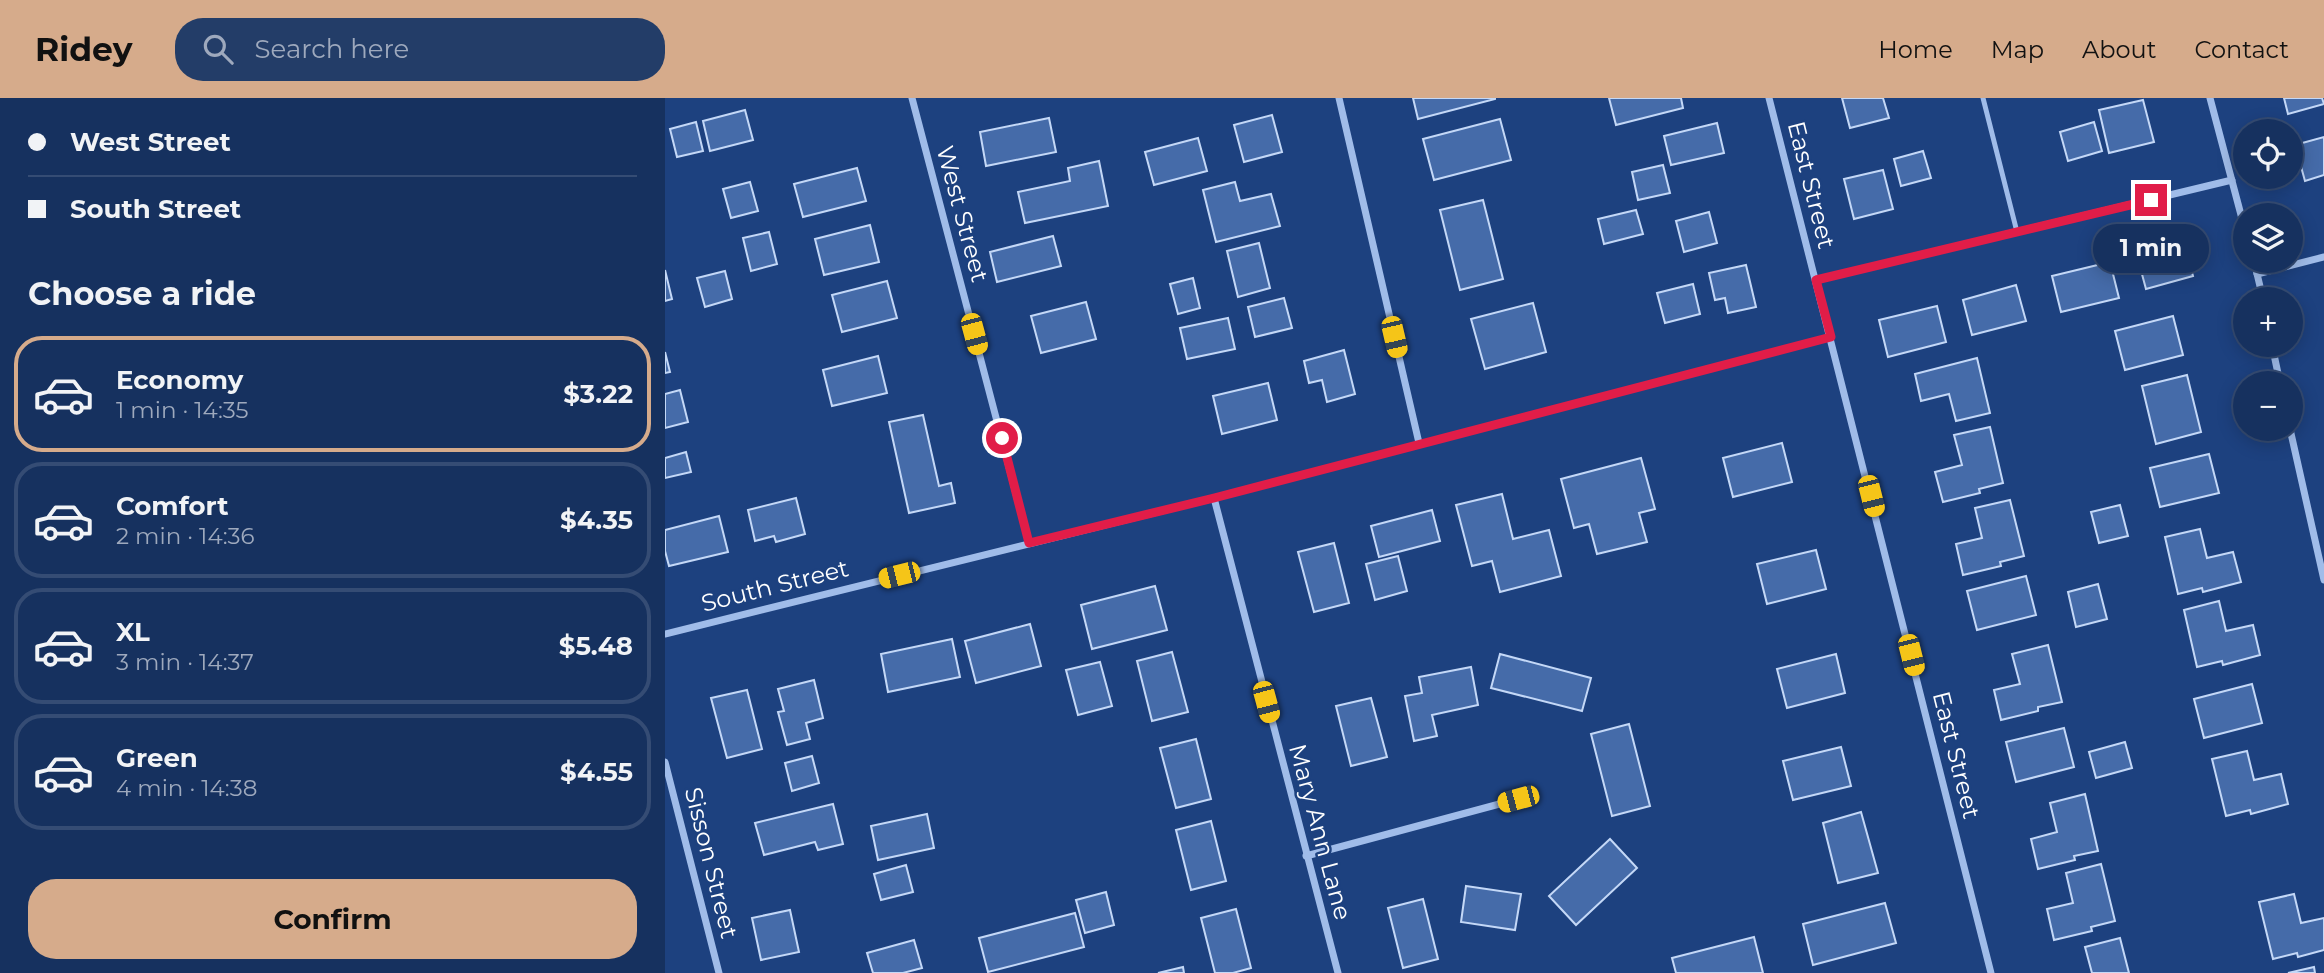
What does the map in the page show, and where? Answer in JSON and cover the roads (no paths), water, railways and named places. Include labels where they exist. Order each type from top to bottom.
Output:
[{"type":"street","name":"West Street","points":[[912,98],[1029,543]]},
{"type":"street","points":[[1339,98],[1419,443]]},
{"type":"street","name":"East Street","points":[[1769,98],[1991,973]]},
{"type":"street","points":[[2210,98],[2238,203]]},
{"type":"street","points":[[1816,280],[2232,180]]},
{"type":"street","points":[[2260,287],[2257,274],[2324,257]]},
{"type":"street","name":"South Street","points":[[665,634],[1214,498],[1831,337]]},
{"type":"street","points":[[2293,441],[2324,580]]},
{"type":"street","name":"Mary Ann Lane","points":[[1214,498],[1338,973]]},
{"type":"street","name":"Sisson Street","points":[[665,762],[719,973]]},
{"type":"street","points":[[1306,856],[1518,799]]},
{"type":"lane","points":[[1983,98],[2017,232]]}]
